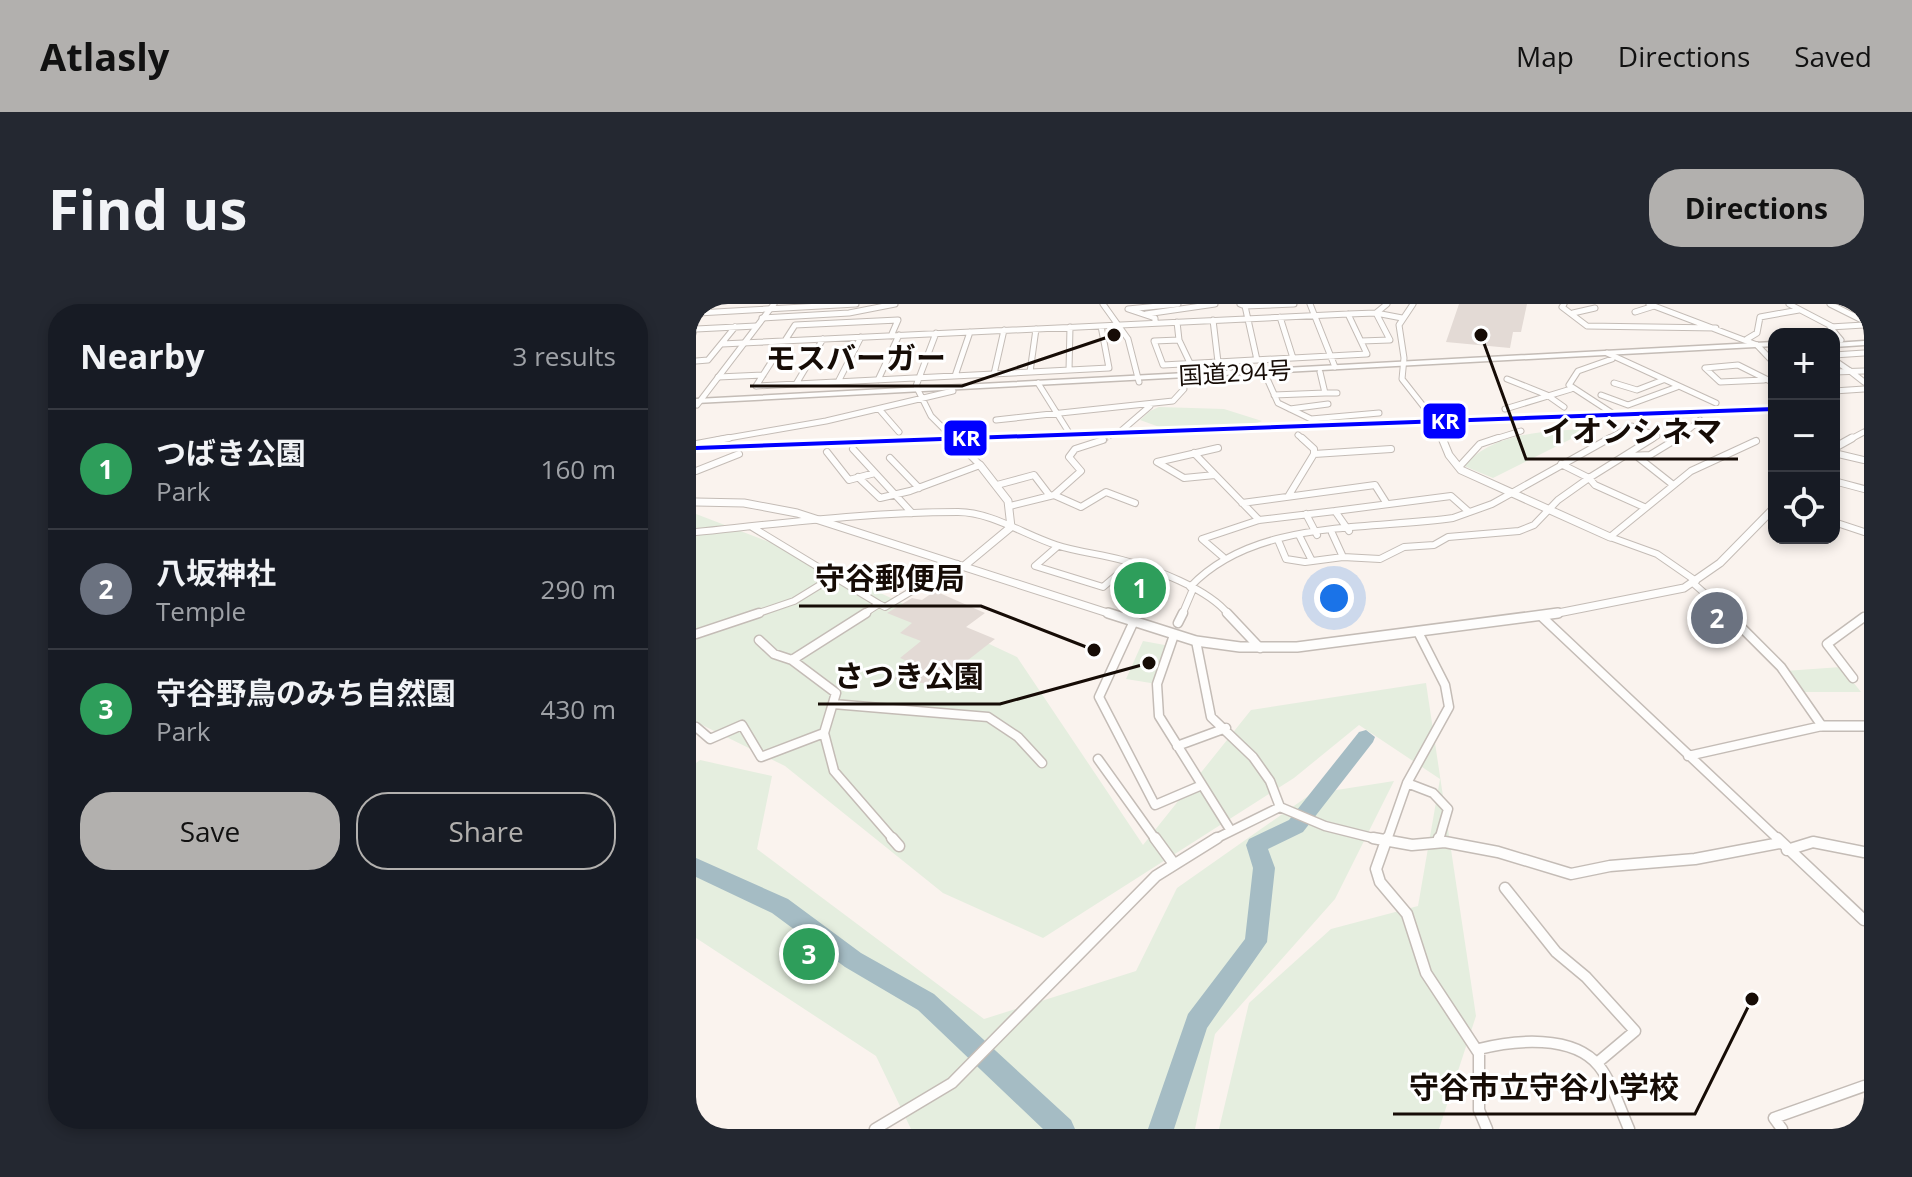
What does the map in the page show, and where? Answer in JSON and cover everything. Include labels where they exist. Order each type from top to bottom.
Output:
[{"type":"highway","points":[[1840,342],[1864,341]]},
{"type":"highway","name":"国道294号","points":[[921,394],[1335,367],[1768,346]]},
{"type":"highway","name":"国道294号","points":[[1139,380],[1408,365]]},
{"type":"highway","name":"国道294号","points":[[697,403],[921,394],[1038,385]]},
{"type":"street","points":[[706,304],[698,313],[856,304]]},
{"type":"street","points":[[734,312],[739,304]]},
{"type":"street","points":[[697,403],[774,304]]},
{"type":"street","points":[[762,318],[849,313],[895,304]]},
{"type":"street","points":[[1103,304],[1129,339],[1139,380]]},
{"type":"street","points":[[1155,323],[1155,318],[1128,309],[1178,304]]},
{"type":"street","points":[[1141,314],[1215,304]]},
{"type":"street","points":[[1257,360],[1242,305],[1294,304]]},
{"type":"street","points":[[1310,304],[1335,367]]},
{"type":"street","points":[[1376,313],[1387,304]]},
{"type":"street","points":[[1413,304],[1402,318],[1398,335],[1408,365],[1403,383],[1435,421],[1449,455],[1459,467],[1511,494],[1657,554],[1695,582],[1723,609],[1780,670],[1822,726]]},
{"type":"street","points":[[1564,304],[1562,307],[1587,326],[1716,328]]},
{"type":"street","points":[[1789,304],[1833,327]]},
{"type":"street","points":[[1830,304],[1864,323]]},
{"type":"street","points":[[1635,312],[1652,305],[1747,339],[1768,357]]},
{"type":"street","points":[[1572,313],[1595,308]]},
{"type":"street","points":[[1747,339],[1757,333],[1760,317],[1799,310]]},
{"type":"street","points":[[1361,341],[1390,340],[1376,313]]},
{"type":"street","points":[[722,344],[1314,315],[1376,313],[1402,318]]},
{"type":"street","points":[[1179,340],[1154,341],[1163,365],[1367,354],[1348,314]]},
{"type":"street","points":[[1280,317],[1293,358]]},
{"type":"street","points":[[891,336],[898,320],[795,325],[756,386],[1109,368],[1101,326]]},
{"type":"street","points":[[1213,320],[1218,362]]},
{"type":"street","points":[[1177,322],[1179,340],[1190,363]]},
{"type":"street","points":[[1830,328],[1864,323]]},
{"type":"street","points":[[697,331],[756,326]]},
{"type":"street","points":[[696,361],[708,360],[735,327]]},
{"type":"street","points":[[1069,370],[1070,327]]},
{"type":"street","points":[[1030,372],[1036,329]]},
{"type":"street","points":[[994,374],[1004,330]]},
{"type":"street","points":[[955,376],[970,332]]},
{"type":"street","points":[[751,526],[885,607],[960,565],[1011,527],[1010,506],[997,485],[931,416],[921,394],[919,378],[936,333]]},
{"type":"street","points":[[878,380],[899,335]]},
{"type":"street","points":[[838,382],[861,337]]},
{"type":"street","points":[[796,384],[823,339]]},
{"type":"street","points":[[1840,356],[1864,353]]},
{"type":"street","points":[[1612,413],[1571,389],[1569,382],[1578,371],[1610,356],[1716,403]]},
{"type":"street","points":[[1840,362],[1864,382]]},
{"type":"street","points":[[1764,380],[1720,382],[1705,368],[1738,365],[1768,381]]},
{"type":"street","points":[[1840,372],[1864,371]]},
{"type":"street","points":[[1320,372],[1325,393]]},
{"type":"street","points":[[1265,374],[1278,403],[1311,419],[1379,413]]},
{"type":"street","points":[[718,377],[763,375]]},
{"type":"street","points":[[996,420],[1150,405],[1178,397],[1184,389],[1182,379]]},
{"type":"street","points":[[1507,379],[1547,395],[1564,407]]},
{"type":"street","points":[[1614,383],[1637,390],[1663,380]]},
{"type":"street","points":[[1038,385],[1068,431]]},
{"type":"street","points":[[1601,395],[1628,405],[1677,387]]},
{"type":"street","points":[[1505,409],[1571,389]]},
{"type":"street","points":[[1840,391],[1864,389]]},
{"type":"street","points":[[1274,395],[1337,393]]},
{"type":"street","points":[[696,444],[879,409],[921,394]]},
{"type":"street","points":[[1290,409],[1328,404]]},
{"type":"street","points":[[1121,431],[1150,405]]},
{"type":"street","points":[[879,409],[899,432]]},
{"type":"street","points":[[1629,456],[1639,458],[1662,452],[1700,420]]},
{"type":"street","points":[[1178,623],[1192,588],[1205,567],[1241,548],[1278,540],[1456,517],[1511,494],[1632,426],[1657,436],[1589,478],[1558,500],[1534,525],[1519,531],[1448,537],[1434,545],[1404,547],[1380,559],[1286,559],[1278,540]]},
{"type":"street","points":[[1459,467],[1480,444],[1521,431]]},
{"type":"street","points":[[1484,432],[1494,440]]},
{"type":"street","points":[[1840,446],[1864,432]]},
{"type":"street","points":[[1289,495],[1314,454],[1314,449],[1298,435]]},
{"type":"street","points":[[1471,439],[1480,444]]},
{"type":"street","points":[[1010,506],[1052,496],[1081,471],[1069,457],[1075,449],[1103,440]]},
{"type":"street","points":[[1610,537],[1691,471],[1756,441]]},
{"type":"street","points":[[1215,475],[1194,479],[1172,476],[1157,462],[1218,448]]},
{"type":"street","points":[[853,449],[912,513]]},
{"type":"street","points":[[1314,454],[1391,449]]},
{"type":"street","points":[[827,452],[849,480],[875,473]]},
{"type":"street","points":[[1840,452],[1864,460]]},
{"type":"street","points":[[1194,453],[1259,520]]},
{"type":"street","points":[[696,471],[739,454]]},
{"type":"street","points":[[890,458],[919,488]]},
{"type":"street","points":[[1639,458],[1672,484]]},
{"type":"street","points":[[1561,464],[1589,478],[1595,485],[1644,507]]},
{"type":"street","points":[[858,477],[880,498],[919,488],[980,465]]},
{"type":"street","points":[[997,485],[1034,475],[1052,496],[1081,507],[1106,492],[1135,503]]},
{"type":"street","points":[[1840,483],[1864,489]]},
{"type":"street","points":[[1242,503],[1375,485],[1387,504]]},
{"type":"street","points":[[1223,557],[1202,539],[1259,520],[1451,496],[1469,512]]},
{"type":"street","points":[[696,500],[761,505],[817,519],[1196,641],[1260,648],[1297,647],[1418,632],[1541,616],[1638,599],[1695,582],[1726,558],[1768,514]]},
{"type":"street","points":[[696,532],[817,519],[862,519],[955,511],[1011,527],[1058,546],[1131,563],[1192,588],[1219,602],[1242,632],[1260,648]]},
{"type":"street","points":[[1335,511],[1349,531]]},
{"type":"street","points":[[1306,514],[1317,535]]},
{"type":"street","points":[[1840,524],[1864,532]]},
{"type":"street","points":[[1332,533],[1343,557]]},
{"type":"street","points":[[1300,537],[1312,561]]},
{"type":"street","points":[[1058,546],[1035,566],[1103,587],[1131,563]]},
{"type":"street","points":[[696,634],[794,601],[833,577]]},
{"type":"street","points":[[759,640],[765,648],[784,660],[792,660],[879,604]]},
{"type":"street","points":[[1541,616],[1864,920]]},
{"type":"street","points":[[1853,678],[1827,644],[1864,617]]},
{"type":"street","points":[[1134,621],[1099,697],[1155,805],[1202,785]]},
{"type":"street","points":[[1418,632],[1445,685],[1449,707],[1407,783],[1377,864],[1380,882],[1407,914],[1426,973],[1478,1052],[1479,1110],[1487,1129]]},
{"type":"street","points":[[1174,635],[1157,684],[1159,716],[1231,831]]},
{"type":"street","points":[[1196,641],[1211,717],[1226,728],[1275,787],[1280,807]]},
{"type":"street","points":[[792,660],[836,693],[824,733],[834,771],[899,846]]},
{"type":"street","points":[[833,704],[988,717],[1009,727],[1028,743],[1042,763]]},
{"type":"street","points":[[696,727],[710,739],[742,725],[761,757],[824,733]]},
{"type":"street","points":[[1688,756],[1822,726],[1864,726]]},
{"type":"street","points":[[1177,746],[1226,728]]},
{"type":"street","points":[[1098,759],[1174,864]]},
{"type":"street","points":[[1407,783],[1433,793],[1448,809],[1438,842]]},
{"type":"street","points":[[875,1129],[952,1083],[1156,876],[1231,831],[1280,807],[1325,826],[1412,845],[1438,842],[1498,852],[1571,874],[1610,866],[1695,859],[1813,842],[1864,852]]},
{"type":"street","points":[[1505,888],[1556,952],[1586,977],[1635,1031],[1597,1063]]},
{"type":"street","points":[[1478,1052],[1491,1045],[1533,1040],[1566,1048],[1597,1063],[1629,1129]]},
{"type":"street","points":[[1782,1129],[1774,1118],[1864,1086]]},
{"type":"green space","points":[[1159,407],[1224,409],[1262,421],[1250,426],[1165,429],[1140,420]]},
{"type":"green space","points":[[1593,428],[1493,478],[1464,466],[1491,445],[1507,439],[1541,432]]},
{"type":"green space","points":[[696,514],[780,546],[1017,657],[1143,845],[1251,710],[1426,683],[1476,1016],[1439,1129],[1219,1129],[1249,1003],[1331,929],[1418,906],[1440,779],[1359,725],[1294,778],[1043,938],[943,893],[785,766],[696,722]]},
{"type":"green space","points":[[1143,641],[1170,646],[1157,684],[1126,679]]},
{"type":"green space","points":[[1841,667],[1861,692],[1801,692],[1785,671]]},
{"type":"green space","points":[[700,760],[772,776],[757,849],[984,1019],[1136,971],[1177,888],[1311,794],[1394,781],[1335,899],[1215,1034],[1195,1129],[911,1129],[876,1056],[696,938],[696,763]]},
{"type":"building","points":[[1459,304],[1527,304],[1521,332],[1513,332],[1510,348],[1446,342]]},
{"type":"building","points":[[935,591],[985,613],[966,627],[995,639],[936,685],[893,679],[914,664],[900,658],[921,641],[900,633],[912,623],[887,613],[912,598],[922,600]]},
{"type":"waterway","points":[[1161,1129],[1197,1022],[1256,942],[1264,868],[1256,845],[1296,826],[1366,737]]},
{"type":"waterway","points":[[696,867],[780,906],[853,960],[926,1002],[1062,1129]]},
{"type":"tunnel","points":[[1103,440],[1121,431]]},
{"type":"transit line","name":"KR","points":[[696,448],[1768,409]]},
{"type":"place","name":"モスバーガー","points":[[1114,335]]},
{"type":"place","name":"イオンシネマ","points":[[1481,335]]},
{"type":"place","name":"つばき公園","points":[[1140,588]]},
{"type":"place","name":"八坂神社","points":[[1717,618]]},
{"type":"place","name":"守谷郵便局","points":[[1094,650]]},
{"type":"place","name":"さつき公園","points":[[1149,663]]},
{"type":"place","name":"守谷野鳥のみち自然園","points":[[809,954]]},
{"type":"place","name":"守谷市立守谷小学校","points":[[1752,999]]}]
